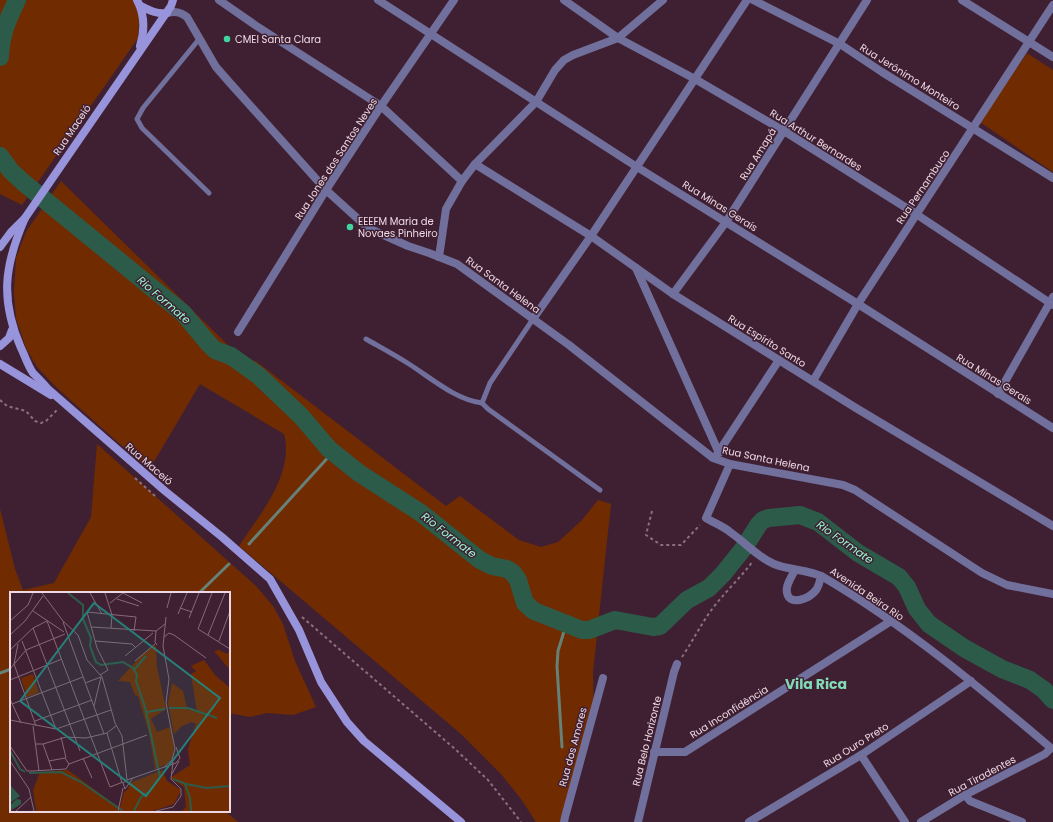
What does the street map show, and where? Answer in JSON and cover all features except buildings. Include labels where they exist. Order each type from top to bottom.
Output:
[{"type":"main road","points":[[139,3],[150,11],[159,13],[167,12],[173,0]]},
{"type":"main road","name":"Rua Maceió","points":[[137,54],[143,34],[144,19],[139,3]]},
{"type":"main road","name":"Rua Maceió","points":[[0,246],[24,218],[167,12]]},
{"type":"main road","name":"Rua Maceió","points":[[24,218],[15,240],[3,297],[12,330],[33,372],[48,389],[165,491],[222,537],[270,579],[299,630],[321,682],[347,722],[364,741],[462,822]]},
{"type":"main road","points":[[0,346],[9,338],[12,330]]},
{"type":"main road","name":"Rua Maceió","points":[[0,364],[66,404]]},
{"type":"street","points":[[219,0],[255,25],[381,106],[462,181]]},
{"type":"street","name":"Rua Minas Gerais","points":[[378,0],[637,167],[858,304],[1053,428]]},
{"type":"street","name":"Rua Jones dos Santos Neves","points":[[238,332],[326,190],[381,106],[454,0]]},
{"type":"street","name":"Rua Arthur Bernardes","points":[[564,0],[618,38],[695,79],[784,131],[1052,302]]},
{"type":"street","points":[[439,257],[446,209],[462,181],[475,164],[536,102],[555,70],[564,60],[573,55],[618,38],[662,0]]},
{"type":"street","points":[[533,319],[591,236],[747,0]]},
{"type":"street","name":"Rua Jerônimo Monteiro","points":[[753,0],[840,44],[882,72],[1053,178]]},
{"type":"street","name":"Rua Amapá","points":[[673,294],[726,222],[867,0]]},
{"type":"street","points":[[962,0],[1053,57]]},
{"type":"street","name":"Rua Pernambuco","points":[[813,382],[858,304],[916,214],[974,129],[1053,6]]},
{"type":"street","points":[[167,12],[180,12],[187,17],[216,66],[326,190]]},
{"type":"street","name":"Rua Espírito Santo","points":[[475,164],[591,236],[673,294],[813,382],[1053,526]]},
{"type":"street","name":"Rua Santa Helena","points":[[326,190],[368,228],[408,246],[429,252],[457,264],[569,345],[717,456],[730,464],[843,486],[855,490],[982,573],[1008,584],[1053,594]]},
{"type":"street","points":[[636,268],[717,456]]},
{"type":"street","points":[[998,394],[1052,302]]},
{"type":"street","points":[[717,456],[779,360]]},
{"type":"street","points":[[706,518],[730,464]]},
{"type":"street","name":"Avenida Beira Rio","points":[[706,518],[730,532],[757,555],[775,564],[821,576],[891,621],[971,681],[1052,749]]},
{"type":"street","points":[[795,570],[787,585],[786,592],[789,597],[794,600],[802,600],[815,591],[821,576]]},
{"type":"street","name":"Rua Inconfidência","points":[[654,752],[685,752],[891,621]]},
{"type":"street","name":"Rua Belo Horizonte","points":[[638,822],[674,672],[678,664]]},
{"type":"street","name":"Rua dos Amores","points":[[564,822],[603,678]]},
{"type":"street","name":"Rua Ouro Preto","points":[[749,822],[861,755],[971,681]]},
{"type":"street","name":"Rua Tiradentes","points":[[921,822],[965,795],[1052,749]]},
{"type":"street","points":[[861,755],[905,822]]},
{"type":"street","points":[[965,795],[970,801],[1022,822]]},
{"type":"lane","points":[[200,38],[142,108],[138,119],[142,128],[209,193]]},
{"type":"lane","points":[[482,403],[490,383],[533,319]]},
{"type":"lane","points":[[366,339],[407,362],[462,398],[472,402],[482,403],[488,409],[600,490]]},
{"type":"path","points":[[0,400],[7,406],[26,411],[35,421],[41,423],[46,421],[57,410],[66,404]]},
{"type":"path","points":[[652,511],[646,535],[661,545],[680,545],[706,518]]},
{"type":"path","points":[[678,664],[699,628],[716,604],[743,575],[757,555]]},
{"type":"shaded area","points":[[0,0],[134,0],[140,10],[138,38],[22,205],[0,194]]},
{"type":"shaded area","points":[[1027,53],[1053,70],[1053,172],[980,122]]},
{"type":"shaded area","points":[[61,181],[237,354],[257,362],[446,506],[460,496],[519,540],[541,547],[558,542],[582,520],[598,500],[611,504],[593,672],[594,719],[563,822],[536,822],[521,799],[501,774],[461,734],[239,546],[265,508],[280,479],[286,449],[284,434],[200,384],[149,470],[56,387],[37,367],[26,348],[16,318],[14,292],[16,258],[26,232]]},
{"type":"shaded area","points":[[97,444],[256,586],[273,606],[283,624],[295,661],[316,707],[293,715],[267,713],[250,717],[230,713],[230,592],[10,592],[10,812],[226,812],[238,822],[0,822],[0,509],[15,569],[23,590],[54,583],[91,517]]},
{"type":"waterway","name":"Rio Formate","points":[[0,57],[5,28],[17,0]]},
{"type":"waterway","name":"Rio Formate","points":[[0,156],[11,171],[24,183],[183,313],[215,350],[231,356],[259,376],[301,416],[329,449],[359,473],[421,513],[480,560],[492,566],[507,569],[513,573],[518,580],[525,603],[534,611],[582,630],[589,630],[615,620],[653,627],[660,626],[687,600],[709,588],[723,574],[763,520],[800,515],[818,522],[858,553],[899,577],[907,587],[917,609],[929,624],[964,648],[1002,669],[1030,680],[1044,690],[1053,700]]},
{"type":"waterway","points":[[249,544],[333,452]]},
{"type":"waterway","points":[[200,592],[229,564]]},
{"type":"waterway","points":[[562,747],[557,666],[558,651],[566,625]]},
{"type":"waterway","points":[[0,673],[10,669]]},
{"type":"place","name":"CMEI Santa Clara","points":[[227,39]]},
{"type":"place","name":"EEEFM Maria de Novaes Pinheiro","points":[[350,227]]},
{"type":"district","name":"Vila Rica","points":[[816,684]]}]
